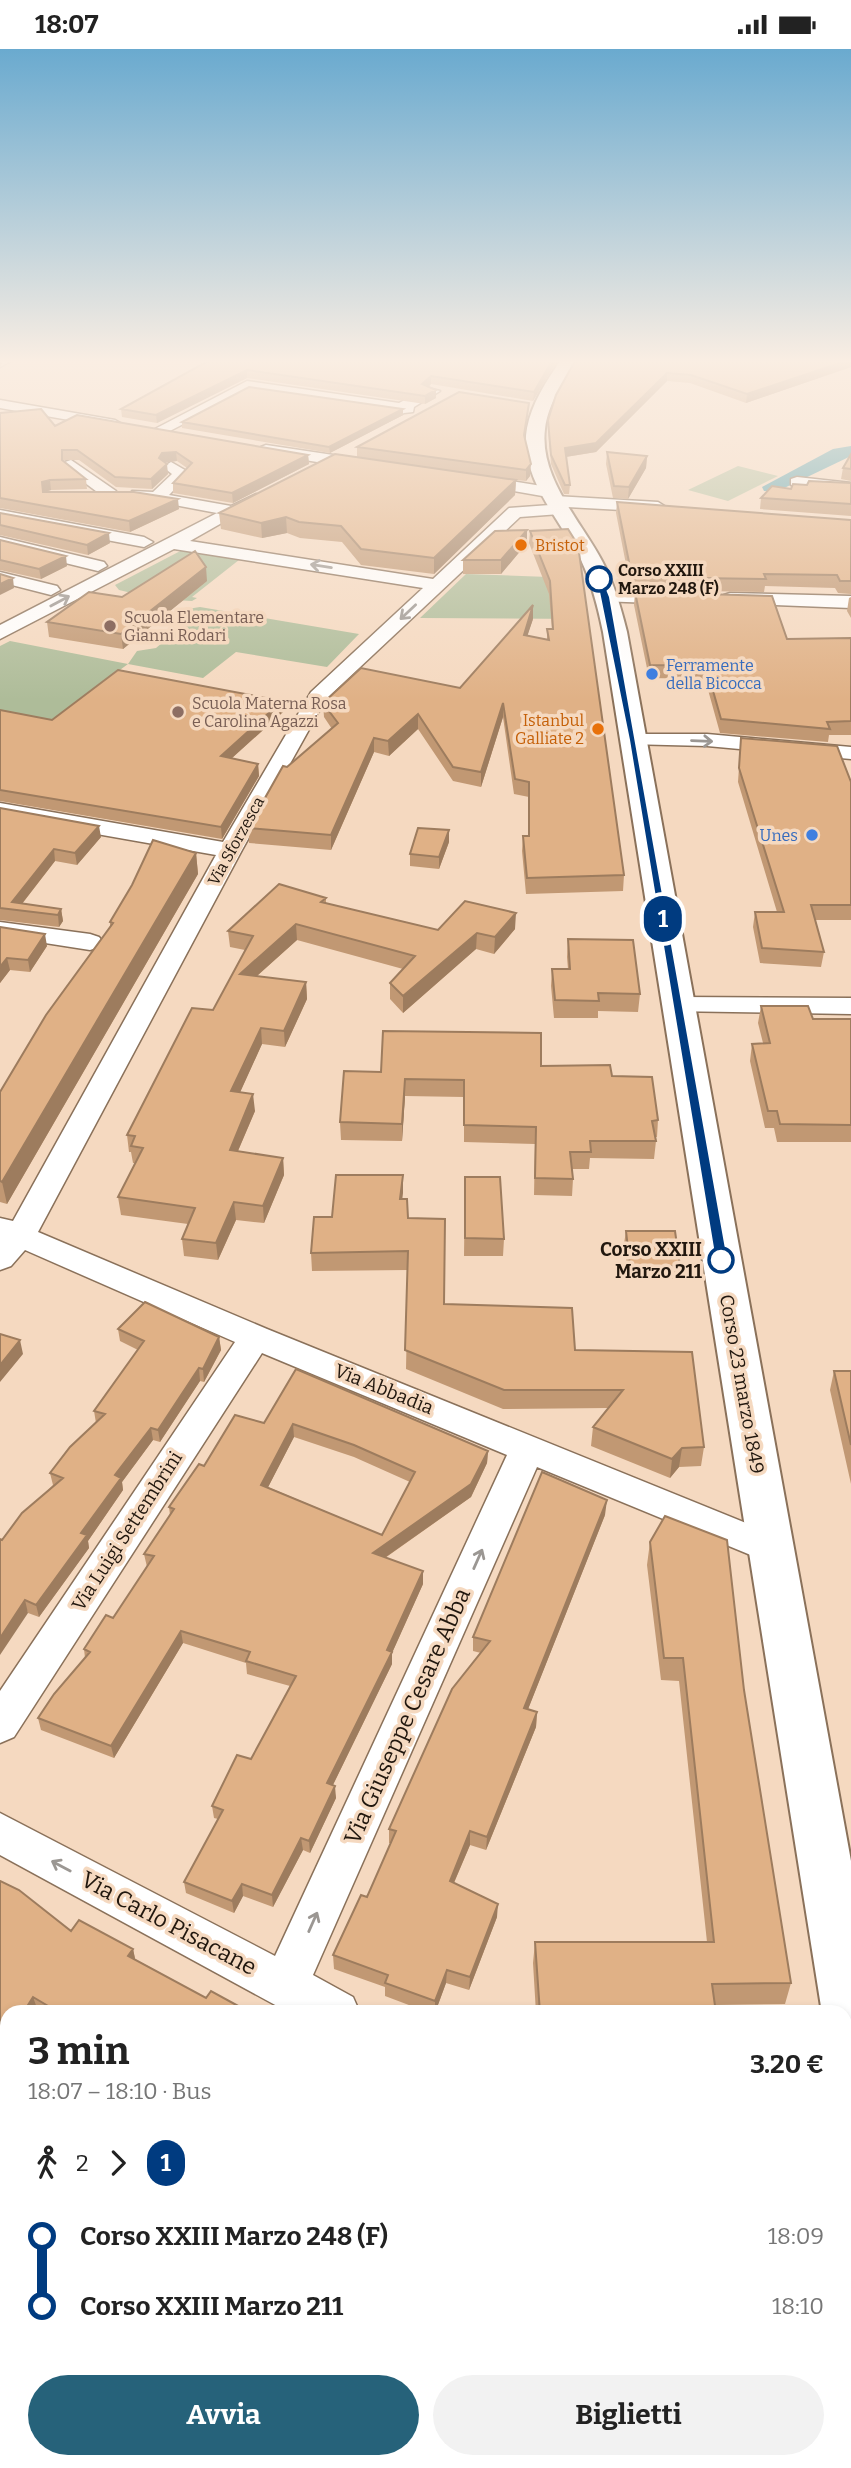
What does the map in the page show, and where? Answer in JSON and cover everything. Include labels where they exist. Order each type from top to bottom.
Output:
[{"type":"main road","name":"Corso 23 marzo 1849","points":[[541,474],[554,501],[584,543],[606,597],[634,740],[849,2005]]},
{"type":"street","points":[[83,474],[110,494]]},
{"type":"street","points":[[158,496],[182,474]]},
{"type":"street","points":[[459,478],[554,501],[681,508]]},
{"type":"street","points":[[797,481],[851,488]]},
{"type":"street","points":[[0,616],[214,507],[264,489],[233,511],[0,633]]},
{"type":"street","points":[[81,495],[158,496],[233,511]]},
{"type":"street","name":"Via Sforzesca","points":[[7,1241],[318,696],[515,512],[554,501]]},
{"type":"street","points":[[0,515],[144,543]]},
{"type":"street","points":[[3,545],[51,523]]},
{"type":"street","points":[[172,543],[437,585]]},
{"type":"street","points":[[3,545],[98,566]]},
{"type":"street","points":[[0,577],[46,593]]},
{"type":"street","points":[[0,585],[46,593]]},
{"type":"street","points":[[606,597],[851,602]]},
{"type":"street","points":[[634,740],[707,740],[851,753]]},
{"type":"street","points":[[0,810],[230,851]]},
{"type":"street","points":[[0,929],[90,941]]},
{"type":"street","points":[[678,1005],[851,1006]]},
{"type":"street","name":"Via Abbadia","points":[[7,1241],[255,1337],[770,1548]]},
{"type":"street","name":"Via Luigi Settembrini","points":[[0,1725],[255,1337]]},
{"type":"street","name":"Via Giuseppe Cesare Abba","points":[[285,1985],[528,1447]]},
{"type":"street","name":"Via Carlo Pisacane","points":[[0,1833],[322,2005]]},
{"type":"green space","points":[[722,474],[778,476],[728,501],[688,490]]},
{"type":"green space","points":[[188,547],[244,556],[192,597],[197,598],[192,601],[157,599],[119,590],[115,585]]},
{"type":"green space","points":[[466,574],[576,578],[584,619],[420,618]]},
{"type":"green space","points":[[200,607],[359,634],[327,667],[236,652],[203,678],[128,664],[137,651],[156,648],[189,620],[181,610]]},
{"type":"green space","points":[[10,641],[128,664],[45,725],[0,714],[0,646]]},
{"type":"building","points":[[0,474],[80,474],[86,479],[42,482],[43,492],[134,492],[178,499],[129,521],[0,498]]},
{"type":"building","points":[[111,474],[156,474],[151,479],[115,477]]},
{"type":"building","points":[[182,474],[270,474],[232,493],[173,483]]},
{"type":"building","points":[[296,474],[473,474],[516,480],[434,558],[361,549],[341,526],[299,522],[286,517],[261,523],[219,513]]},
{"type":"building","points":[[560,474],[568,474],[570,485],[565,485]]},
{"type":"building","points":[[612,474],[637,474],[629,487],[614,486]]},
{"type":"building","points":[[809,481],[851,483],[851,504],[761,498],[772,486],[791,489],[793,484],[807,485]]},
{"type":"building","points":[[617,502],[851,520],[851,581],[840,581],[837,575],[764,574],[766,579],[632,577]]},
{"type":"building","points":[[0,513],[109,533],[87,545],[0,525]]},
{"type":"building","points":[[568,529],[578,545],[624,875],[527,878],[523,836],[529,836],[529,782],[515,779],[503,703],[481,772],[453,767],[418,714],[388,741],[374,738],[331,835],[248,828],[283,766],[287,767],[338,723],[323,703],[361,668],[460,688],[533,605],[524,635],[549,640],[547,629],[553,629],[550,581],[530,531]]},
{"type":"building","points":[[527,530],[501,560],[463,560],[495,531]]},
{"type":"building","points":[[0,540],[66,556],[39,569],[0,560]]},
{"type":"building","points":[[195,551],[206,567],[121,634],[47,622],[89,592],[122,597]]},
{"type":"building","points":[[0,574],[13,578],[0,584]]},
{"type":"building","points":[[635,592],[772,596],[787,639],[851,638],[851,721],[827,722],[830,729],[721,719],[706,666],[650,665]]},
{"type":"building","points":[[118,670],[282,701],[221,756],[258,764],[221,827],[0,790],[0,710],[52,720]]},
{"type":"building","points":[[741,738],[837,746],[851,782],[851,905],[811,905],[824,952],[762,948],[755,912],[784,912],[739,768]]},
{"type":"building","points":[[0,808],[99,826],[75,853],[54,849],[12,902],[61,909],[58,915],[0,908]]},
{"type":"building","points":[[418,828],[449,830],[439,857],[410,854]]},
{"type":"building","points":[[153,840],[196,853],[2,1182],[0,1092],[46,1015],[113,923],[110,922],[132,885]]},
{"type":"building","points":[[279,884],[326,898],[321,902],[438,930],[465,901],[516,913],[495,937],[477,933],[403,996],[390,983],[415,956],[296,924],[240,974],[306,982],[284,1031],[261,1028],[231,1091],[253,1094],[230,1150],[283,1158],[263,1206],[234,1202],[216,1243],[182,1239],[195,1208],[118,1197],[143,1148],[131,1146],[135,1136],[127,1135],[192,1008],[213,1010],[253,936],[228,931]]},
{"type":"building","points":[[0,927],[45,934],[28,960],[7,958],[0,967]]},
{"type":"building","points":[[568,939],[633,940],[640,994],[598,993],[599,1001],[555,1000],[552,969],[570,969]]},
{"type":"building","points":[[761,1006],[808,1006],[813,1019],[851,1019],[851,1125],[780,1124],[777,1111],[768,1111],[752,1044],[770,1043]]},
{"type":"building","points":[[383,1031],[541,1033],[541,1066],[610,1065],[612,1076],[652,1077],[658,1120],[652,1121],[656,1141],[590,1141],[591,1152],[570,1152],[573,1179],[535,1178],[536,1127],[464,1125],[464,1080],[405,1079],[402,1124],[340,1122],[344,1071],[381,1072]]},
{"type":"building","points":[[336,1175],[403,1175],[400,1199],[407,1199],[408,1218],[445,1219],[444,1304],[572,1308],[575,1350],[692,1352],[704,1447],[682,1448],[672,1459],[593,1427],[623,1390],[504,1390],[405,1350],[408,1251],[311,1253],[314,1217],[332,1217]]},
{"type":"building","points":[[465,1177],[500,1177],[504,1239],[465,1238]]},
{"type":"building","points":[[626,1231],[675,1231],[680,1266],[630,1266]]},
{"type":"building","points":[[145,1302],[219,1337],[203,1369],[199,1368],[158,1430],[151,1428],[115,1475],[121,1478],[81,1533],[87,1535],[36,1605],[25,1600],[0,1638],[0,1539],[2,1540],[22,1513],[63,1478],[50,1473],[70,1447],[105,1414],[94,1411],[144,1341],[118,1329]]},
{"type":"building","points":[[0,1334],[20,1340],[0,1365]]},
{"type":"building","points":[[296,1369],[488,1451],[471,1484],[373,1553],[423,1571],[387,1650],[392,1652],[327,1783],[335,1786],[309,1841],[301,1838],[272,1895],[242,1884],[232,1901],[184,1882],[223,1810],[212,1806],[237,1755],[251,1759],[296,1676],[246,1661],[250,1652],[181,1631],[111,1746],[38,1718],[54,1694],[90,1652],[84,1649],[106,1615],[113,1618],[154,1556],[144,1554],[174,1509],[169,1507],[199,1464],[204,1466],[235,1415],[264,1423]],"holes":[[[293,1424],[354,1445],[415,1472],[382,1535],[261,1485]]]},
{"type":"building","points":[[834,1371],[851,1371],[851,1445]]},
{"type":"building","points":[[542,1472],[607,1500],[524,1708],[537,1712],[487,1837],[470,1831],[450,1881],[498,1904],[470,1977],[447,1970],[435,2001],[385,1983],[388,1975],[333,1955],[361,1895],[367,1897],[396,1831],[389,1829],[452,1689],[490,1641],[473,1637]]},
{"type":"building","points":[[665,1516],[727,1540],[744,1690],[791,1983],[712,1984],[715,2005],[539,2005],[535,1942],[714,1942],[683,1658],[664,1658],[650,1542]]},
{"type":"building","points":[[0,1881],[19,1890],[71,1931],[79,1920],[133,1949],[128,1956],[206,1998],[211,1991],[236,2005],[46,2005],[33,1997],[28,2005],[0,2005]]},
{"type":"waterway","points":[[771,487],[797,474]]},
{"type":"bus line","name":"1","points":[[599,579],[606,597],[634,740],[721,1260]]},
{"type":"place","name":"Bristot","points":[[521,545]]},
{"type":"place","name":"Corso XXIII Marzo 248 (F)","points":[[599,579]]},
{"type":"place","name":"Scuola Elementare Gianni Rodari","points":[[110,626]]},
{"type":"place","name":"Ferramente della Bicocca","points":[[652,674]]},
{"type":"place","name":"Scuola Materna Rosa e Carolina Agazzi","points":[[178,712]]},
{"type":"place","name":"Istanbul Galliate 2","points":[[598,729]]},
{"type":"place","name":"Unes","points":[[812,835]]},
{"type":"place","name":"Corso XXIII Marzo 211","points":[[721,1260]]}]
